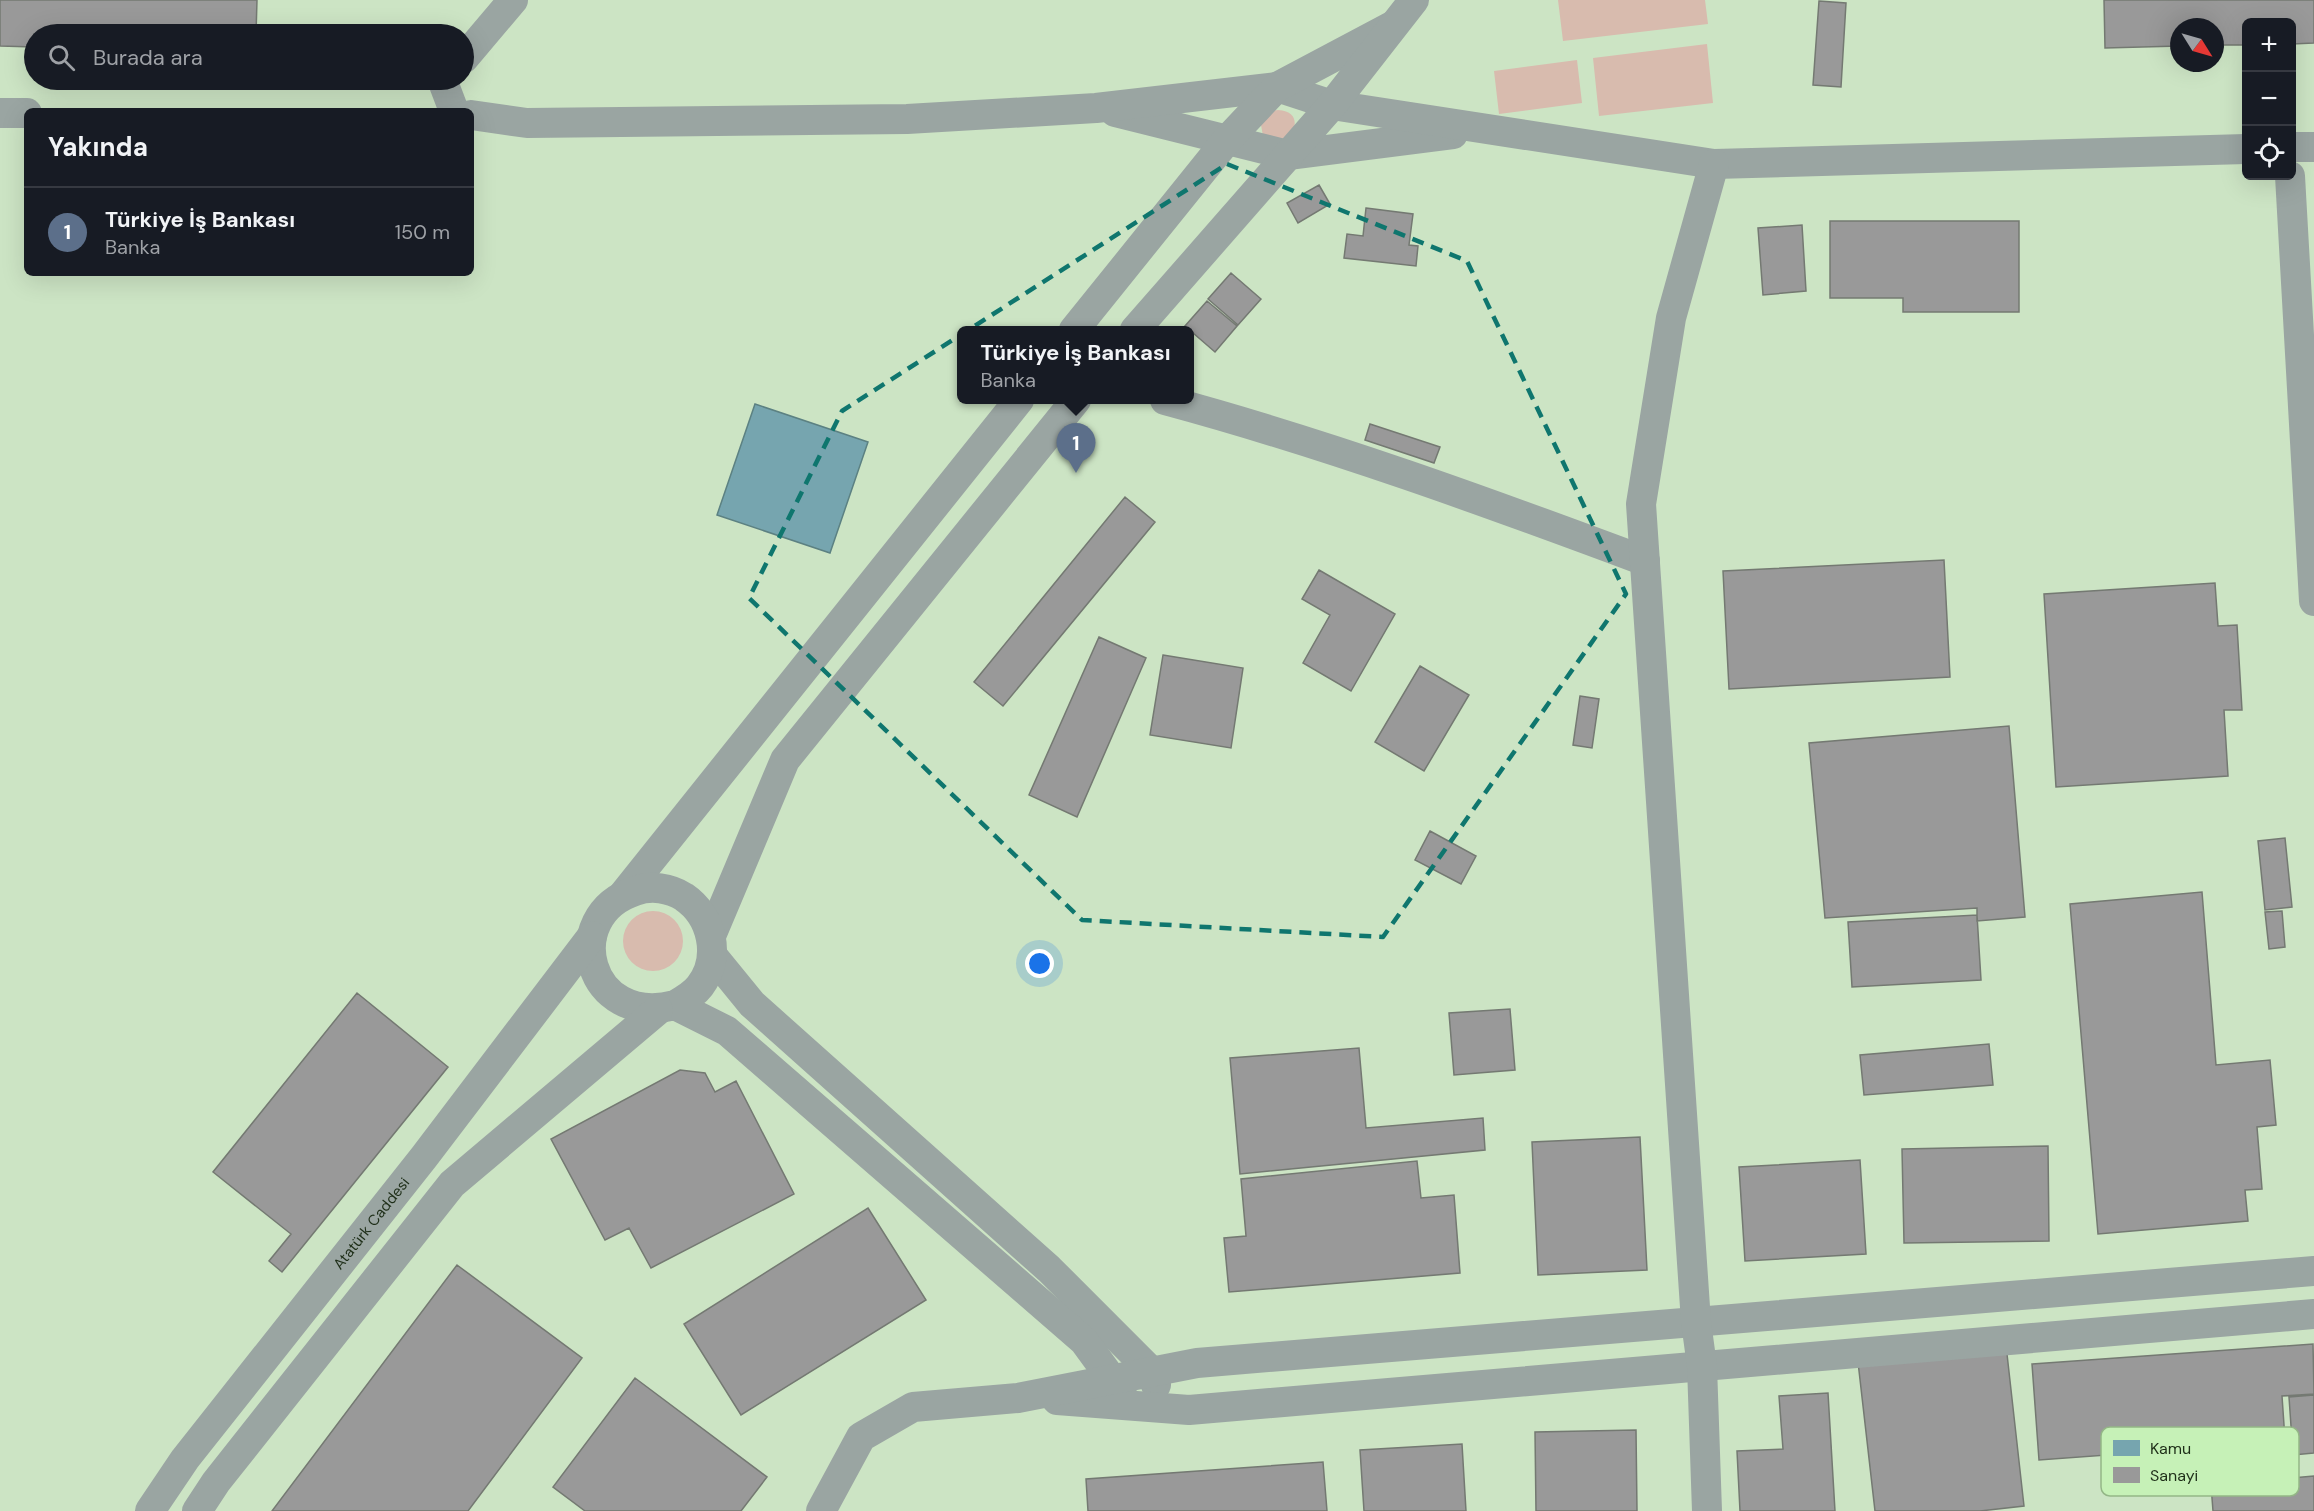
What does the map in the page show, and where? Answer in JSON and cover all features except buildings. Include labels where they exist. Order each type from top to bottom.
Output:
[{"type":"street","points":[[474,46],[513,0]]},
{"type":"street","points":[[1138,326],[1332,105],[1413,0]]},
{"type":"street","points":[[1077,326],[1227,140],[1277,87],[1392,26]]},
{"type":"street","points":[[474,115],[527,123],[883,119],[1096,108],[1277,87],[1332,105],[1714,164],[2242,148]]},
{"type":"street","points":[[446,90],[453,108]]},
{"type":"street","points":[[1096,108],[1288,155],[1486,130]]},
{"type":"street","points":[[0,113],[24,113]]},
{"type":"street","points":[[2296,147],[2314,147]]},
{"type":"street","points":[[1707,1511],[1702,1366],[1696,1322],[1641,504],[1671,318],[1714,164]]},
{"type":"street","points":[[2290,180],[2314,601]]},
{"type":"street","points":[[1015,404],[623,895],[609,905],[598,919],[592,936],[592,960],[601,983],[612,995],[626,1004],[641,1009],[666,1007],[727,1031],[1084,1341],[1131,1406]]},
{"type":"street","points":[[197,1511],[216,1482],[452,1184],[666,1007],[689,997],[701,985],[708,971],[712,945],[785,760],[1072,404]]},
{"type":"street","points":[[1183,404],[1250,423],[1476,499],[1645,561]]},
{"type":"street","points":[[623,895],[641,889],[660,888],[678,893],[693,904],[705,919],[712,945],[752,1004],[1049,1269],[1152,1372],[1163,1408]]},
{"type":"street","name":"Atatürk Caddesi","points":[[150,1511],[185,1459],[424,1157],[592,936]]},
{"type":"street","points":[[821,1511],[861,1437],[913,1407],[1018,1398],[1197,1363],[2314,1271]]},
{"type":"street","points":[[1018,1398],[1189,1410],[2314,1314]]},
{"type":"highlighted area","points":[[1227,164],[1467,261],[1626,594],[1383,937],[1082,920],[749,598],[842,411]]},
{"type":"shaded area","points":[[1558,0],[1705,0],[1708,24],[1563,41]]},
{"type":"shaded area","points":[[1707,44],[1713,103],[1599,116],[1593,58]]},
{"type":"shaded area","points":[[1577,60],[1582,103],[1499,114],[1494,71]]},
{"type":"shaded area","points":[[1272,111],[1285,111],[1293,117],[1295,125],[1290,141],[1263,136],[1261,125]]},
{"type":"shaded area","points":[[647,911],[659,911],[670,916],[678,924],[683,941],[681,953],[670,966],[659,971],[647,971],[636,966],[628,958],[623,947],[623,935],[628,924],[636,916]]},
{"type":"place","name":"Türkiye İş Bankası","points":[[1076,473]]}]
